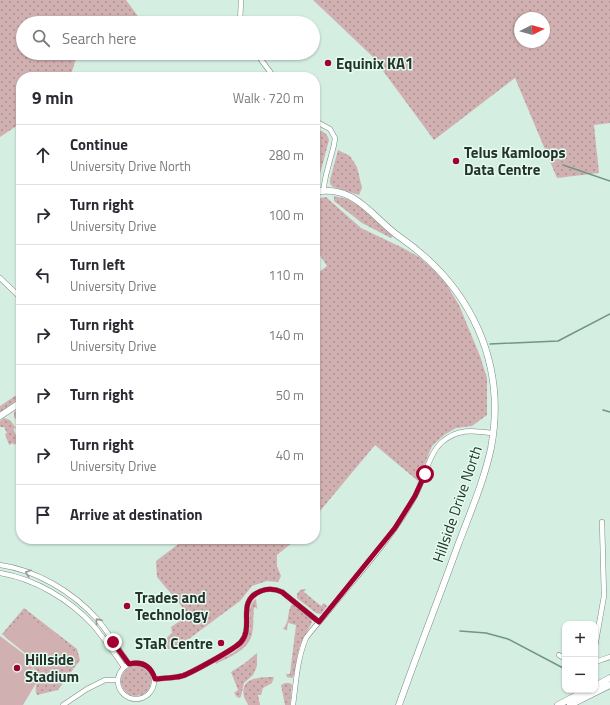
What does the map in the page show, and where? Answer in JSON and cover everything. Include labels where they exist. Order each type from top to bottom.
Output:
[{"type":"street","points":[[241,16],[242,0]]},
{"type":"street","points":[[261,60],[270,72]]},
{"type":"street","points":[[320,124],[330,129],[335,138],[323,191]]},
{"type":"street","name":"Hillside Drive North","points":[[320,191],[338,192],[357,200],[391,231],[428,258],[453,286],[471,313],[484,343],[491,371],[494,406],[494,430],[489,456],[472,508],[399,705]]},
{"type":"street","points":[[0,278],[16,293]]},
{"type":"street","points":[[0,416],[16,405]]},
{"type":"street","points":[[489,456],[488,451],[494,406]]},
{"type":"street","points":[[293,705],[299,661],[306,638],[395,528],[415,496],[433,454],[440,444],[450,436],[462,431],[491,433]]},
{"type":"street","points":[[598,630],[604,596],[602,522]]},
{"type":"street","points":[[0,565],[10,566],[35,575],[60,588],[80,603],[97,619],[129,664]]},
{"type":"street","points":[[0,573],[32,582],[57,595],[76,608],[93,625],[124,667]]},
{"type":"street","points":[[155,679],[183,676],[235,648],[242,641],[246,628],[246,607],[250,599],[258,592],[267,589],[282,592],[319,622]]},
{"type":"street","points":[[598,661],[610,657]]},
{"type":"street","points":[[140,663],[146,665],[153,674],[155,679],[152,690],[143,698],[132,699],[123,693],[118,685],[119,675],[124,667],[129,664],[140,663]]},
{"type":"street","points":[[598,684],[610,678]]},
{"type":"street","points":[[63,705],[87,689],[105,680],[118,680]]},
{"type":"street","points":[[570,705],[610,685]]},
{"type":"street","points":[[558,705],[581,693]]},
{"type":"shaded area","points":[[0,0],[126,0],[138,16],[16,16],[16,60],[76,60],[72,72],[16,72],[16,126],[0,137]]},
{"type":"shaded area","points":[[313,0],[610,0],[610,123],[594,125],[599,173],[557,178],[515,78],[434,140],[372,56]]},
{"type":"shaded area","points":[[320,130],[326,134],[329,140],[320,174]]},
{"type":"shaded area","points":[[338,150],[350,156],[357,167],[362,188],[359,195],[333,187],[330,184]]},
{"type":"shaded area","points":[[334,196],[347,199],[359,206],[393,236],[391,238],[362,223],[334,201]]},
{"type":"shaded area","points":[[326,197],[361,228],[419,257],[435,271],[447,285],[459,305],[480,356],[487,378],[487,415],[472,426],[456,428],[444,435],[432,446],[418,481],[375,445],[320,511],[320,271],[327,266],[320,256],[320,198]]},
{"type":"shaded area","points":[[16,395],[16,401],[0,412],[0,406]]},
{"type":"shaded area","points":[[16,411],[16,420],[14,417],[14,412]]},
{"type":"shaded area","points":[[4,418],[10,420],[16,428],[13,429],[16,435],[16,443],[14,445],[13,443],[9,445],[5,434],[7,433],[4,427],[0,427],[0,421]]},
{"type":"shaded area","points":[[178,544],[291,544],[277,555],[277,566],[281,576],[278,582],[267,581],[252,586],[240,601],[178,647],[165,650],[161,643],[172,633],[171,627],[189,615],[157,577],[156,561]]},
{"type":"shaded area","points":[[306,589],[304,592],[321,606],[324,603],[327,606],[321,614],[316,613],[297,598],[297,594],[300,590]]},
{"type":"shaded area","points":[[256,599],[257,609],[255,607],[254,608],[253,628],[250,640],[243,649],[216,664],[215,662],[235,651],[245,641],[250,627],[251,605]]},
{"type":"shaded area","points":[[292,604],[311,619],[312,622],[299,648],[294,675],[292,678],[287,677],[286,674],[290,674],[296,625],[288,623],[287,630],[283,629],[287,622]]},
{"type":"shaded area","points":[[24,608],[77,649],[80,660],[58,690],[37,695],[36,677],[32,663],[24,652],[2,634]]},
{"type":"shaded area","points":[[25,612],[75,653],[55,677],[5,637]]},
{"type":"shaded area","name":"Hillside Stadium","points":[[0,636],[28,657],[38,680],[23,705],[0,705]]},
{"type":"shaded area","points":[[257,653],[257,666],[253,675],[244,683],[240,698],[237,697],[234,693],[238,690],[231,672]]},
{"type":"shaded area","points":[[136,666],[142,667],[150,675],[150,687],[142,695],[136,696],[130,695],[122,687],[121,681],[122,675],[130,667]]},
{"type":"shaded area","points":[[274,677],[272,683],[263,688],[261,695],[258,695],[260,705],[248,705],[244,697],[243,690],[245,685],[257,678]]},
{"type":"shaded area","points":[[290,683],[292,685],[290,705],[285,705],[281,685]]},
{"type":"waterway","points":[[563,165],[610,181]]},
{"type":"waterway","points":[[490,344],[558,341],[610,314]]},
{"type":"waterway","points":[[603,410],[610,412]]},
{"type":"waterway","points":[[460,631],[486,633],[508,639],[562,667]]},
{"type":"place","name":"Equinix KA1","points":[[328,63]]},
{"type":"place","name":"Telus Kamloops Data Centre","points":[[456,161]]},
{"type":"place","name":"Trades and Technology","points":[[127,606]]},
{"type":"place","name":"STaR Centre","points":[[221,643]]},
{"type":"place","name":"Hillside Stadium","points":[[17,668]]},
{"type":"route","points":[[113,642],[129,664],[134,662],[146,665],[150,669],[155,679],[183,676],[235,648],[242,641],[246,628],[246,607],[250,599],[258,592],[267,589],[282,592],[319,622],[395,528],[415,496],[425,474]]}]
